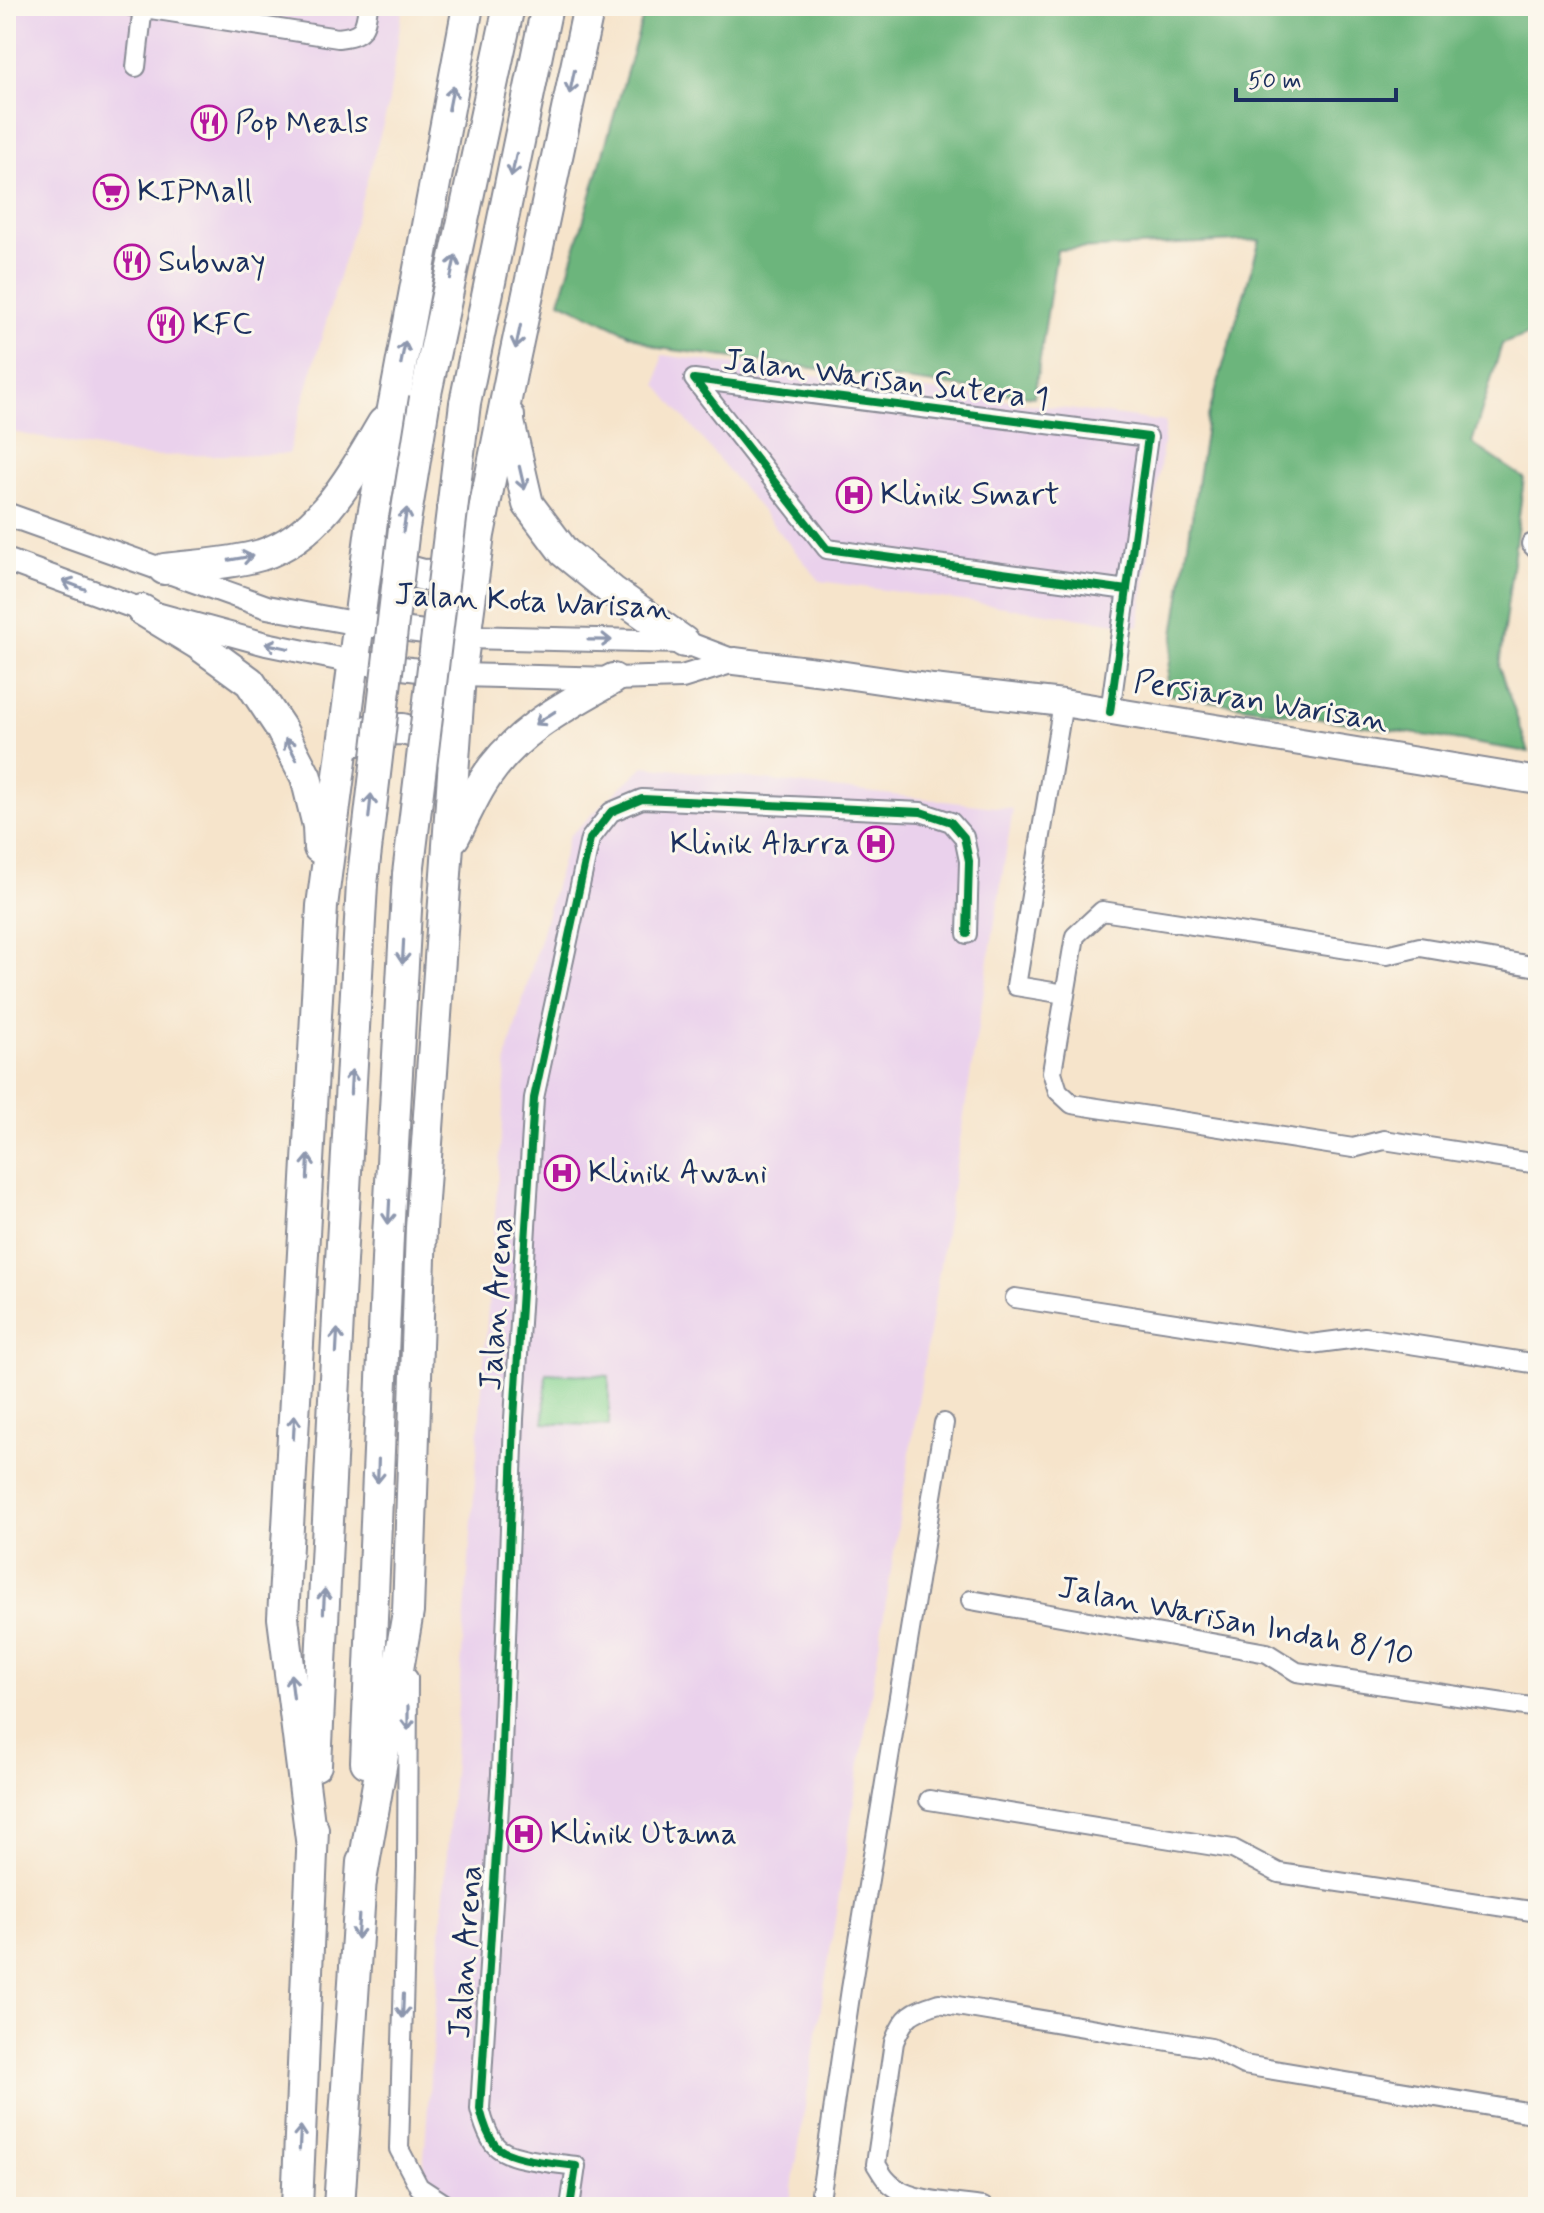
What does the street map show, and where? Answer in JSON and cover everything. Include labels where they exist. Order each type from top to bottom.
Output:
[{"type":"highway","points":[[312,1847],[283,1618],[322,906],[372,521],[468,6]]},
{"type":"highway","points":[[297,2207],[338,1313],[362,884],[404,528],[425,398],[509,6]]},
{"type":"highway","points":[[339,2207],[361,1881],[388,1236],[408,874],[465,403],[547,6]]},
{"type":"highway","points":[[361,1881],[408,1612],[421,1228],[460,675],[479,535],[589,6]]},
{"type":"highway","points":[[511,374],[509,422],[528,504],[564,552],[684,642]]},
{"type":"highway","points":[[164,569],[262,555],[301,532],[320,514],[357,468],[394,403]]},
{"type":"highway","points":[[372,521],[381,548],[394,567],[423,575],[452,574],[463,563],[479,535]]},
{"type":"highway","points":[[142,610],[198,644],[250,682],[280,727],[306,777],[318,826],[322,906]]},
{"type":"highway","points":[[450,843],[484,781],[528,729],[613,679]]},
{"type":"highway","points":[[338,780],[350,748],[370,730],[403,729],[433,738],[445,754],[452,789]]},
{"type":"main road","name":"Persiaran Warisan","points":[[734,661],[1063,703],[1538,781]]},
{"type":"street","points":[[136,67],[139,7],[338,38],[355,36],[365,26],[368,6]]},
{"type":"street","name":"Jalan Warisan Sutera 1","points":[[1110,712],[1127,590],[1148,437],[694,379],[827,549],[1127,590]]},
{"type":"street","name":"Jalan Kota Warisan","points":[[6,514],[267,607],[359,624],[466,637],[684,642],[734,661]]},
{"type":"street","points":[[6,560],[142,610],[266,644],[353,662],[460,675],[613,679],[682,677],[734,661]]},
{"type":"street","points":[[1063,703],[1016,986],[1065,994]]},
{"type":"street","name":"Jalan Arena","points":[[570,2207],[576,2166],[510,2155],[496,2147],[480,2109],[501,1774],[514,1419],[534,1098],[590,839],[611,812],[642,799],[921,812],[951,822],[964,837],[969,861],[967,934]]},
{"type":"street","points":[[1538,967],[1420,947],[1387,955],[1102,911],[1075,936],[1052,1072],[1058,1091],[1072,1104],[1353,1148],[1384,1140],[1538,1164]]},
{"type":"street","points":[[1015,1298],[1311,1344],[1365,1337],[1538,1364]]},
{"type":"street","points":[[819,2207],[851,1989],[944,1423]]},
{"type":"street","name":"Jalan Warisan Indah 8/10","points":[[971,1600],[1267,1653],[1297,1672],[1538,1708]]},
{"type":"street","points":[[408,1612],[407,1868],[399,2149],[419,2187],[448,2207]]},
{"type":"street","points":[[929,1800],[1233,1849],[1279,1873],[1538,1912]]},
{"type":"street","points":[[983,2207],[898,2190],[884,2179],[876,2164],[894,2042],[899,2028],[914,2011],[939,2003],[1211,2048],[1244,2065],[1538,2114]]},
{"type":"shaded area","points":[[6,6],[403,6],[388,107],[288,454],[142,456],[6,431]]},
{"type":"shaded area","points":[[662,355],[1166,422],[1139,626],[820,581],[657,385]]},
{"type":"shaded area","points":[[644,766],[1013,809],[789,2207],[494,2207],[445,2198],[422,2185],[507,1056],[569,836]]},
{"type":"green space","points":[[646,6],[1538,6],[1538,331],[1502,344],[1472,443],[1524,478],[1499,667],[1529,752],[1165,694],[1207,420],[1260,240],[1057,250],[1034,397],[658,348],[560,301]]},
{"type":"green space","points":[[546,1373],[609,1376],[609,1426],[544,1423]]},
{"type":"cycle path","points":[[1110,712],[1148,437],[694,379],[827,549],[1127,590]]},
{"type":"cycle path","points":[[570,2207],[576,2166],[532,2160],[501,2150],[490,2137],[480,2109],[501,1774],[514,1419],[534,1098],[590,839],[611,812],[642,799],[921,812],[951,822],[964,837],[969,861],[967,934]]},
{"type":"place","name":"Pop Meals","points":[[209,123]]},
{"type":"place","name":"KIPMall","points":[[111,192]]},
{"type":"place","name":"Subway","points":[[132,262]]},
{"type":"place","name":"KFC","points":[[166,325]]},
{"type":"place","name":"Klinik Smart","points":[[854,495]]},
{"type":"place","name":"Klinik Alarra","points":[[876,844]]},
{"type":"place","name":"Klinik Awani","points":[[562,1173]]},
{"type":"place","name":"Klinik Utama","points":[[524,1834]]}]
